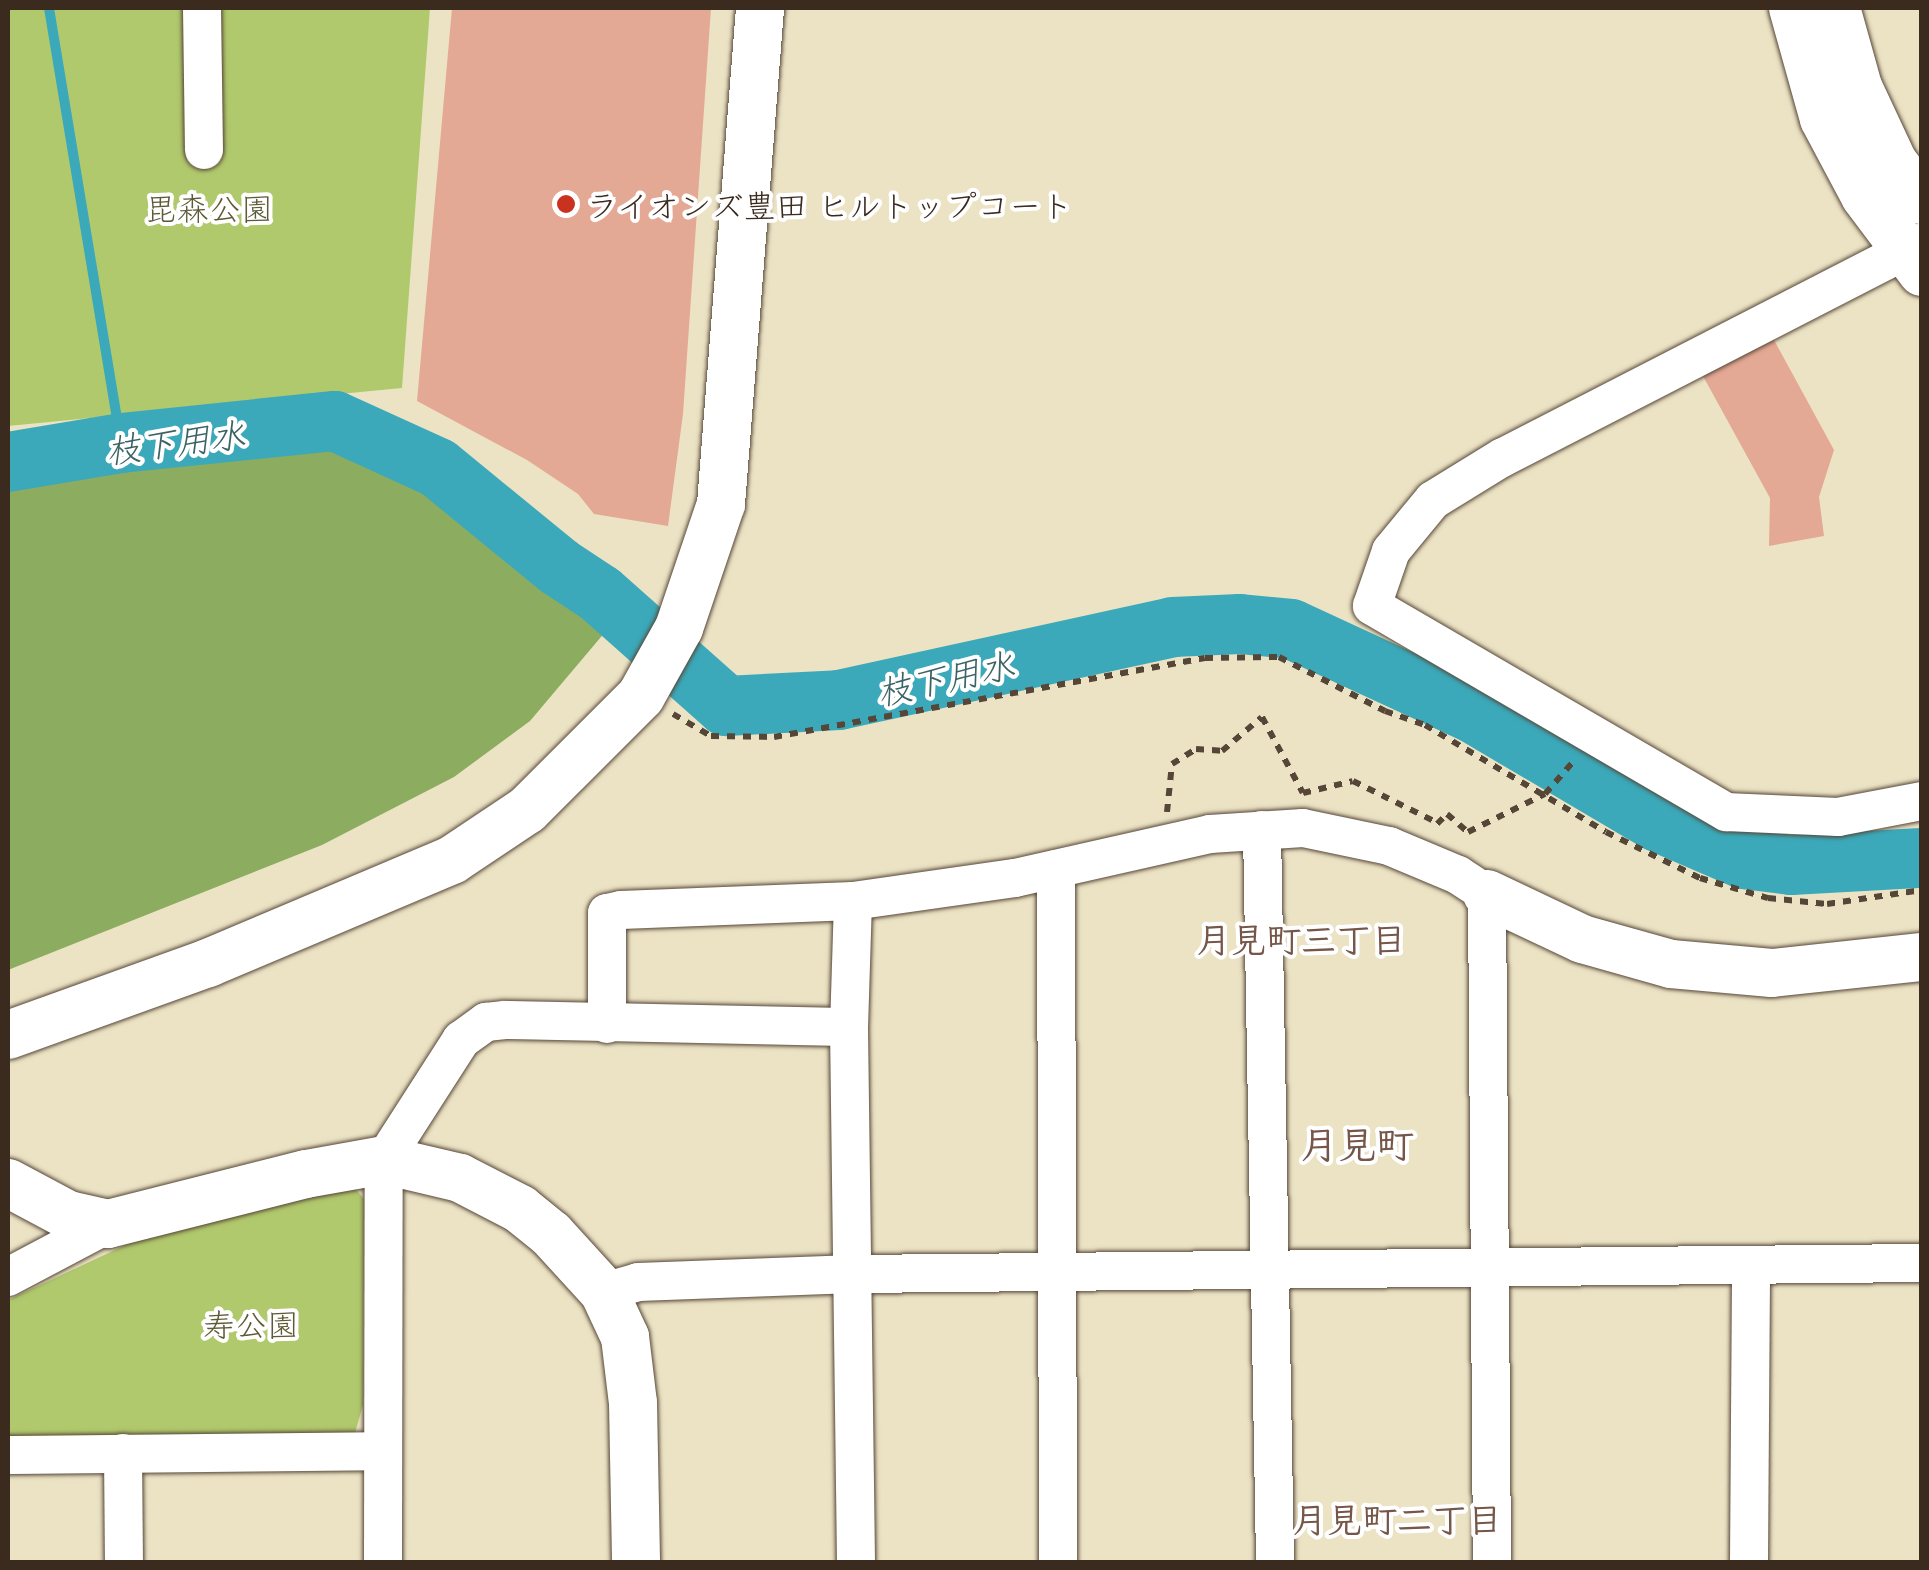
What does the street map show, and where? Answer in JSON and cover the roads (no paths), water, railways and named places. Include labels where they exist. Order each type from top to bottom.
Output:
[{"type":"street","points":[[202,8],[204,150]]},
{"type":"street","points":[[8,1035],[208,963],[452,860],[528,810],[657,668],[699,579],[722,504],[760,8]]},
{"type":"street","points":[[1793,8],[1824,119],[1864,196],[1915,254],[1503,457],[1433,500],[1391,551],[1372,606],[1726,812],[1838,817],[1922,800]]},
{"type":"street","points":[[1836,8],[1858,88],[1892,162],[1922,200]]},
{"type":"street","points":[[608,1024],[606,913],[852,901],[1056,869],[1210,834],[1262,830],[1302,828],[1389,846],[1582,939],[1688,967],[1772,973],[1922,958]]},
{"type":"street","points":[[1262,830],[1274,1562]]},
{"type":"street","points":[[1056,869],[1054,1276],[1058,1562]]},
{"type":"street","points":[[1488,894],[1492,1562]]},
{"type":"street","points":[[852,901],[848,1027],[856,1562]]},
{"type":"street","points":[[383,1562],[384,1160],[462,1040],[486,1022],[848,1027]]},
{"type":"street","points":[[8,1277],[108,1224],[306,1174],[384,1160],[460,1178],[520,1208],[604,1292],[625,1337],[631,1372],[636,1562]]},
{"type":"street","points":[[8,1183],[33,1200],[68,1215],[108,1224]]},
{"type":"street","points":[[604,1292],[638,1282],[854,1274],[1054,1276],[1922,1263]]},
{"type":"street","points":[[1749,1562],[1751,1265]]},
{"type":"street","points":[[8,1455],[381,1450]]},
{"type":"street","points":[[123,1453],[124,1562]]},
{"type":"water","points":[[10,242],[9,426],[8,426]]},
{"type":"waterway","points":[[49,8],[121,443]]},
{"type":"waterway","name":"枝下用水","points":[[8,462],[121,443],[335,421],[438,468],[559,567],[600,594],[726,706],[839,700],[1173,627],[1240,624],[1291,629],[1473,713],[1658,822],[1744,859],[1791,865],[1922,858]]},
{"type":"place","name":"ライオンズ豊田 ヒルトップコート","points":[[566,204]]},
{"type":"district","name":"月見町三丁目","points":[[1301,938]]},
{"type":"district","name":"月見町","points":[[1357,1144]]},
{"type":"district","name":"月見町二丁目","points":[[1397,1518]]},
{"type":"park label","name":"毘森公園","points":[[209,207]]},
{"type":"park label","name":"寿公園","points":[[251,1323]]}]
